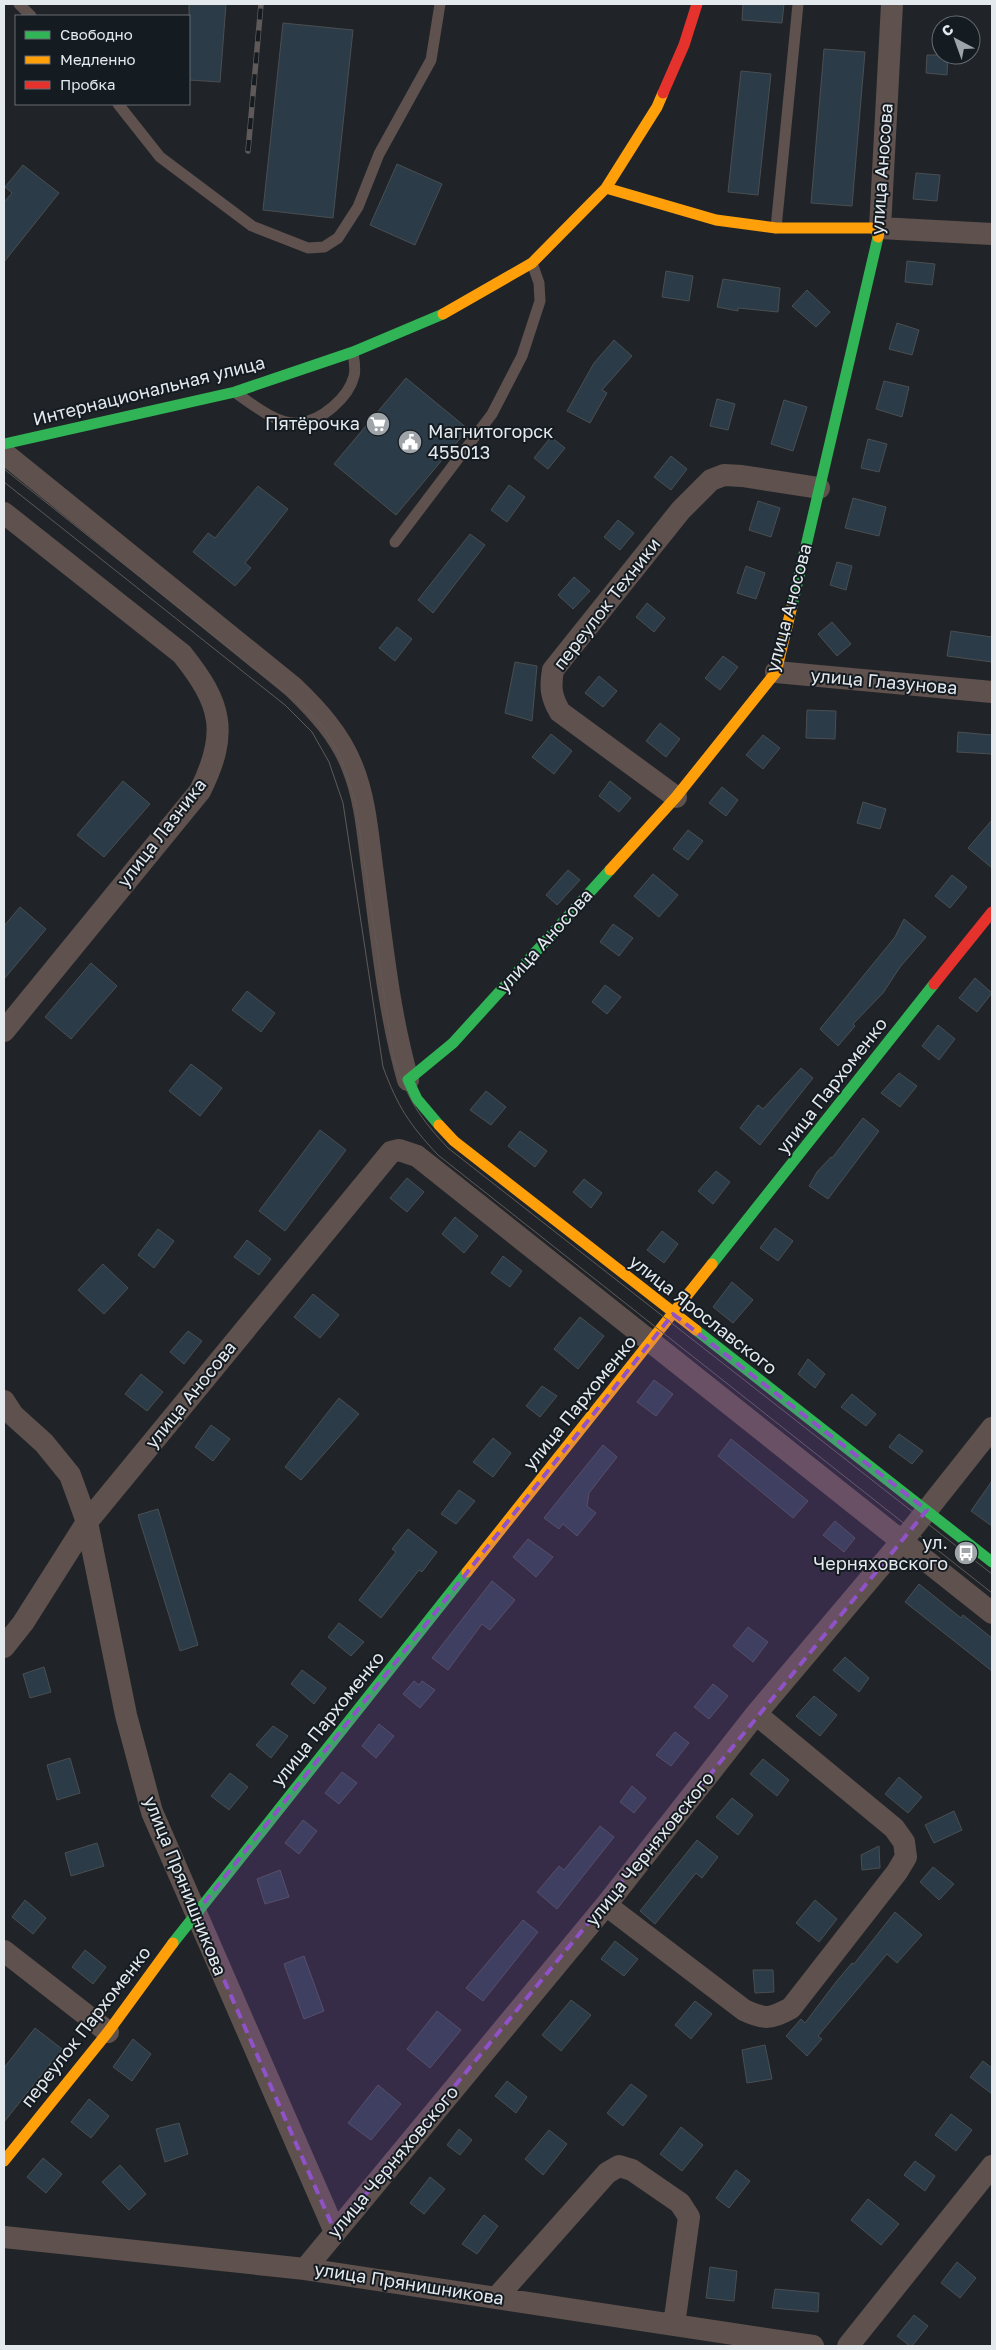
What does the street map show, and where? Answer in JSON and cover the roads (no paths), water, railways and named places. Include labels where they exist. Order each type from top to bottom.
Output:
[{"type":"street","points":[[697,4],[684,44],[657,107],[606,188],[716,220],[776,228],[880,228],[992,234]]},
{"type":"street","name":"улица Аносова","points":[[408,1080],[452,1043],[676,797],[776,672],[880,228],[892,4]]},
{"type":"street","name":"Интернациональная улица","points":[[4,444],[235,392],[353,352],[446,313],[532,263],[606,188]]},
{"type":"street","points":[[4,453],[294,687],[317,710],[338,739],[352,765],[363,801],[382,941],[401,1056],[408,1080]]},
{"type":"street","name":"переулок Техники","points":[[676,797],[560,712],[552,699],[551,684],[553,670],[681,510],[711,480],[724,475],[742,476],[819,488]]},
{"type":"street","name":"улица Лазника","points":[[4,513],[182,654],[200,676],[211,697],[217,722],[218,742],[213,765],[200,790],[4,1031]]},
{"type":"street","name":"улица Глазунова","points":[[776,672],[992,692]]},
{"type":"street","name":"улица Пархоменко","points":[[195,1914],[992,912]]},
{"type":"street","name":"улица Ярославского","points":[[408,1080],[417,1099],[454,1141],[992,1562]]},
{"type":"street","name":"улица Аносова","points":[[4,1648],[23,1622],[87,1522],[391,1152],[399,1150],[417,1156],[651,1343]]},
{"type":"street","points":[[651,1343],[992,1613]]},
{"type":"street","name":"улица Прянишникова","points":[[4,1401],[14,1415],[44,1443],[70,1475],[87,1522],[126,1715],[152,1812],[335,2232]]},
{"type":"street","name":"улица Черняховского","points":[[305,2269],[606,1905],[756,1714],[927,1510],[992,1428]]},
{"type":"street","points":[[606,1905],[744,2010],[757,2016],[774,2018],[791,2008],[897,1872],[906,1857],[904,1842],[894,1828],[756,1714]]},
{"type":"street","name":"переулок Пархоменко","points":[[4,2161],[108,2032],[195,1914]]},
{"type":"street","points":[[4,1951],[108,2032]]},
{"type":"street","points":[[848,2346],[992,2166]]},
{"type":"street","points":[[497,2297],[607,2173],[612,2168],[626,2167],[680,2203],[689,2217],[674,2325]]},
{"type":"street","name":"улица Прянишникова","points":[[4,2237],[305,2269],[813,2346]]},
{"type":"lane","points":[[19,4],[30,15]]},
{"type":"lane","points":[[119,105],[160,157],[252,226],[308,248],[324,247],[338,238],[358,207],[379,154],[431,60],[440,4]]},
{"type":"lane","points":[[776,228],[798,4]]},
{"type":"lane","points":[[395,542],[492,414],[522,356],[540,301],[538,283],[532,263]]},
{"type":"lane","points":[[235,392],[270,416],[298,424],[329,411],[349,390],[355,374],[353,352]]},
{"type":"tram line","points":[[4,469],[296,701],[324,728],[341,758],[355,800],[394,1060],[410,1098],[438,1137],[448,1148],[992,1574]]},
{"type":"tram line","points":[[4,482],[285,705],[312,732],[329,762],[343,803],[383,1067],[399,1104],[428,1144],[438,1155],[992,1593]]},
{"type":"railway","points":[[248,151],[261,4]]},
{"type":"place","name":"Пятёрочка","points":[[378,424]]},
{"type":"place","name":"Магнитогорск 455013","points":[[410,442]]},
{"type":"place","name":"ул. Черняховского","points":[[966,1553]]}]
